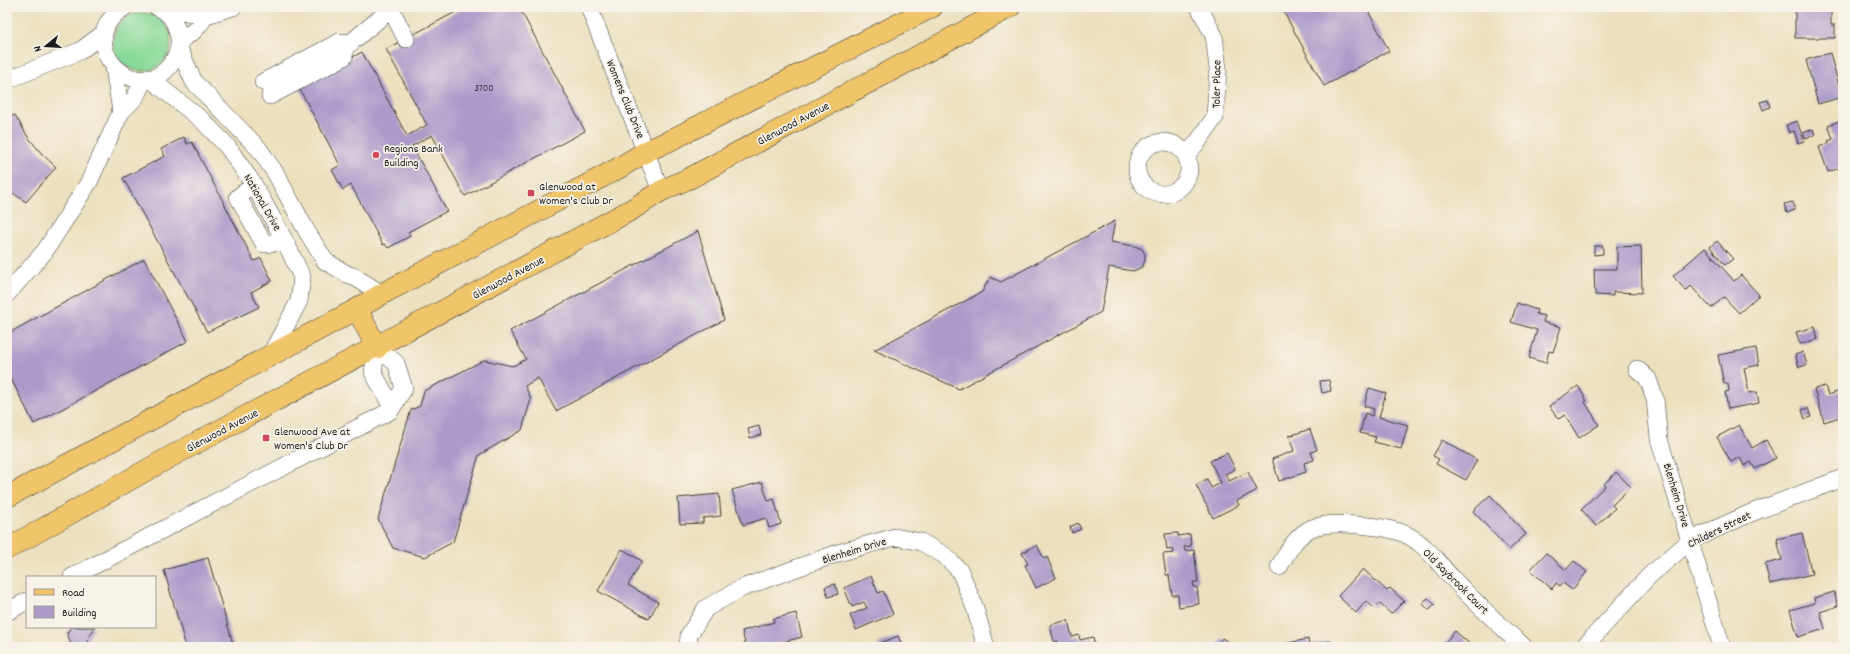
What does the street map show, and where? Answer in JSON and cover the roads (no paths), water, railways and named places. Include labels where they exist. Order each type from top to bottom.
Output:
[{"type":"main road","points":[[7,497],[617,169],[647,151],[932,7]]},
{"type":"main road","name":"Glenwood Avenue","points":[[7,549],[170,457],[377,348],[631,210],[661,191],[690,178],[1010,7]]},
{"type":"main road","points":[[357,309],[377,348]]},
{"type":"street","points":[[121,112],[111,64],[104,45],[104,33],[109,21],[117,12],[125,7]]},
{"type":"street","points":[[159,8],[207,15],[233,7]]},
{"type":"street","name":"Womens Club Drive","points":[[589,7],[647,151],[661,191]]},
{"type":"street","name":"Toler Place","points":[[1186,155],[1197,143],[1215,117],[1218,69],[1216,49],[1214,36],[1199,7]]},
{"type":"street","name":"National Drive","points":[[159,8],[168,15],[174,23],[178,32],[179,45],[194,82],[259,149],[272,167],[306,230],[325,261],[382,294]]},
{"type":"street","points":[[302,71],[267,89],[340,42],[344,48],[391,8],[406,39]]},
{"type":"street","points":[[80,51],[111,64],[128,76],[146,79],[159,74],[168,68],[175,58],[179,45],[195,30],[207,15]]},
{"type":"street","points":[[7,80],[80,51],[104,33]]},
{"type":"street","points":[[7,294],[45,251],[81,195],[121,112],[135,98],[146,79]]},
{"type":"street","name":"National Drive","points":[[146,79],[203,121],[227,146],[242,165],[285,241],[302,277],[300,301],[270,356]]},
{"type":"street","points":[[74,576],[390,411],[396,402],[404,388],[400,370],[396,363],[377,348],[373,372],[388,400],[396,402]]},
{"type":"street","name":"Blenheim Drive","points":[[1638,369],[1648,379],[1655,399],[1659,439],[1691,540],[1722,647]]},
{"type":"street","name":"Childers Street","points":[[1584,647],[1650,576],[1691,540],[1751,513],[1843,478]]},
{"type":"street","name":"Old Saybrook Court","points":[[1279,567],[1293,543],[1312,528],[1341,524],[1369,526],[1406,534],[1431,552],[1455,582],[1524,647]]},
{"type":"street","name":"Blenheim Drive","points":[[688,647],[689,635],[706,608],[742,588],[838,553],[895,537],[922,542],[944,555],[960,572],[975,608],[986,647]]},
{"type":"street","points":[[7,612],[26,602]]},
{"type":"place","name":"Regions Bank Building","points":[[376,155]]},
{"type":"place","name":"Glenwood at Women's Club Dr","points":[[531,193]]},
{"type":"place","name":"Glenwood Ave at Women's Club Dr","points":[[266,438]]}]
